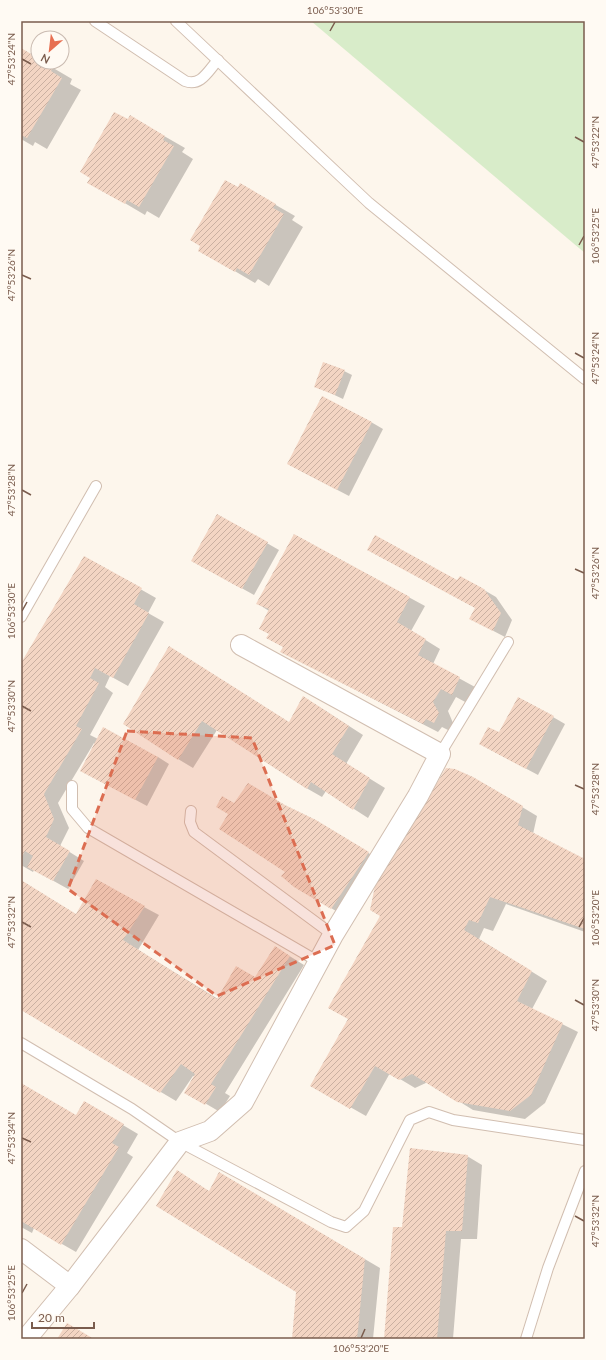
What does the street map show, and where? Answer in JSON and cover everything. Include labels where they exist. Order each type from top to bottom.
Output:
[{"type":"street","points":[[26,1339],[70,1286],[180,1142],[210,1131],[243,1102],[333,935],[418,796],[440,754],[241,645]]},
{"type":"street","points":[[21,1248],[70,1286]]},
{"type":"lane","points":[[95,21],[192,84],[199,82],[218,60]]},
{"type":"lane","points":[[176,21],[370,203],[585,379]]},
{"type":"lane","points":[[21,617],[96,486]]},
{"type":"lane","points":[[440,754],[508,642]]},
{"type":"lane","points":[[72,786],[72,809],[88,828],[319,962]]},
{"type":"lane","points":[[190,811],[190,822],[194,832],[333,935]]},
{"type":"lane","points":[[21,1043],[132,1109],[180,1142],[331,1222],[346,1227],[364,1211],[410,1120],[429,1112],[453,1120],[585,1140]]},
{"type":"lane","points":[[526,1339],[548,1268],[585,1171]]},
{"type":"highlighted area","points":[[127,731],[252,738],[335,945],[217,996],[68,889]]},
{"type":"green space","points":[[311,21],[585,21],[585,253],[573,243]]},
{"type":"building","points":[[21,48],[30,53],[30,70],[52,70],[62,78],[27,138],[21,135]]},
{"type":"building","points":[[114,112],[128,119],[130,115],[165,136],[163,140],[174,146],[139,207],[127,200],[125,204],[87,183],[90,178],[80,172]]},
{"type":"building","points":[[225,180],[238,187],[240,183],[276,204],[273,208],[284,214],[249,275],[237,268],[235,272],[198,251],[200,246],[190,240]]},
{"type":"building","points":[[323,362],[345,370],[335,395],[314,387]]},
{"type":"building","points":[[322,396],[372,422],[337,490],[287,464]]},
{"type":"building","points":[[217,514],[268,542],[242,589],[191,561]]},
{"type":"building","points":[[294,534],[410,597],[397,622],[426,639],[418,655],[460,677],[452,695],[441,689],[433,702],[439,713],[434,723],[426,719],[423,724],[280,652],[283,647],[266,638],[269,634],[259,629],[269,609],[256,604]]},
{"type":"building","points":[[375,535],[457,580],[460,576],[484,589],[501,613],[493,631],[469,619],[475,608],[367,550]]},
{"type":"building","points":[[84,556],[142,588],[134,604],[149,613],[113,678],[95,668],[90,678],[99,683],[76,726],[82,729],[44,794],[54,819],[46,837],[70,851],[53,881],[27,867],[33,856],[25,851],[21,858],[21,663]]},
{"type":"building","points":[[169,646],[289,722],[303,696],[349,726],[332,754],[370,778],[353,810],[311,782],[307,789],[202,721],[178,760],[123,724]]},
{"type":"building","points":[[518,697],[554,716],[526,769],[479,744],[488,727],[499,732]]},
{"type":"building","points":[[103,727],[158,757],[135,800],[80,771]]},
{"type":"building","points":[[446,768],[455,769],[473,777],[523,806],[518,825],[585,859],[585,929],[490,897],[478,923],[469,920],[464,930],[532,971],[517,1001],[563,1023],[531,1095],[510,1111],[457,1102],[412,1074],[399,1080],[375,1066],[350,1109],[310,1086],[348,1019],[328,1008],[380,916],[370,910],[375,886]]},
{"type":"building","points":[[248,783],[285,805],[316,820],[369,852],[331,909],[294,887],[281,876],[285,872],[219,829],[228,814],[216,807],[222,796],[234,803]]},
{"type":"building","points":[[96,879],[145,906],[123,940],[217,999],[236,966],[255,977],[275,946],[290,956],[211,1084],[216,1087],[205,1105],[184,1093],[195,1074],[181,1064],[160,1093],[21,1010],[21,880],[76,914]]},
{"type":"building","points":[[21,1083],[76,1115],[84,1101],[124,1124],[112,1143],[119,1147],[61,1245],[21,1221]]},
{"type":"building","points":[[410,1148],[468,1155],[462,1231],[446,1231],[437,1339],[384,1339],[393,1227],[402,1227]]},
{"type":"building","points":[[177,1170],[209,1191],[219,1172],[365,1259],[357,1339],[292,1339],[296,1292],[156,1206]]},
{"type":"building","points":[[67,1323],[94,1339],[57,1339]]}]
